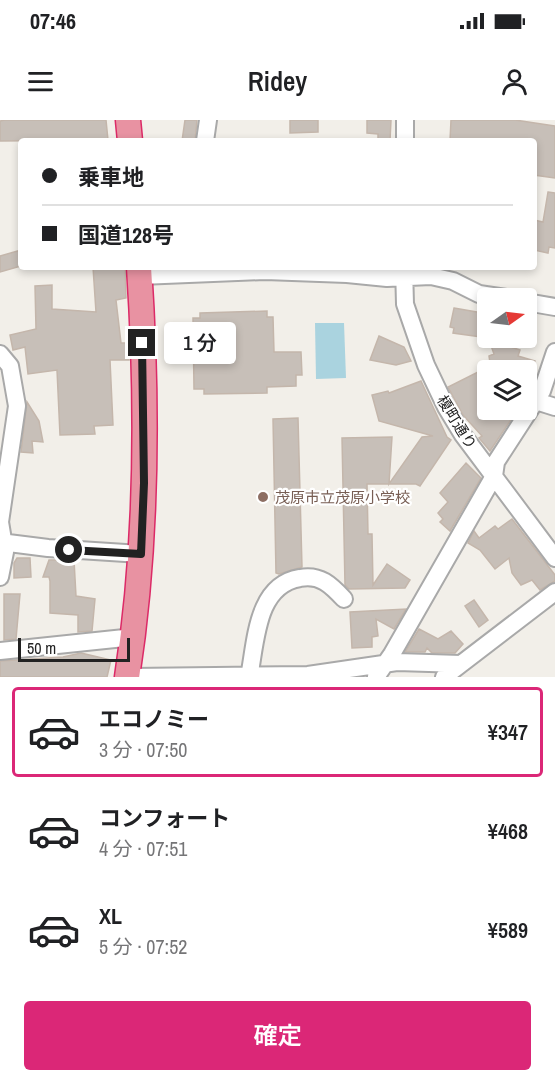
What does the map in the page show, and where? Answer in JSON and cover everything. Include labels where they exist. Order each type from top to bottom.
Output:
[{"type":"highway","points":[[128,120],[130,138]]},
{"type":"highway","points":[[129,677],[141,554],[144,411],[140,271]]},
{"type":"street","points":[[205,138],[208,120]]},
{"type":"street","points":[[405,120],[405,138]]},
{"type":"street","points":[[140,271],[347,270],[387,278],[404,271],[453,281],[477,293]]},
{"type":"street","name":"榎町通り","points":[[404,271],[405,304],[436,387],[463,435],[555,558]]},
{"type":"street","points":[[537,304],[555,307]]},
{"type":"street","points":[[537,398],[542,391],[555,352]]},
{"type":"street","points":[[0,354],[10,366],[17,406],[0,522],[1,542],[5,552],[0,577]]},
{"type":"street","points":[[537,400],[555,407]]},
{"type":"street","points":[[380,671],[494,476],[496,462],[523,420]]},
{"type":"street","points":[[1,542],[48,548],[141,554]]},
{"type":"street","points":[[249,677],[264,607],[274,590],[281,584],[303,577],[315,577],[332,586],[344,599]]},
{"type":"street","points":[[444,677],[555,592]]},
{"type":"street","points":[[0,651],[134,637]]},
{"type":"street","points":[[129,677],[314,675],[380,671],[397,662],[461,664]]},
{"type":"water","points":[[315,323],[344,323],[346,378],[316,379]]},
{"type":"building","points":[[106,120],[108,138],[18,138],[18,141],[0,141],[0,121]]},
{"type":"building","points":[[185,120],[197,120],[195,138],[182,138]]},
{"type":"building","points":[[290,120],[318,120],[318,132],[290,133]]},
{"type":"building","points":[[367,120],[391,120],[390,138],[378,138],[378,134],[367,133]]},
{"type":"building","points":[[451,120],[515,120],[555,126],[555,178],[537,175],[537,138],[450,138]]},
{"type":"building","points":[[548,192],[555,193],[555,248],[549,247],[548,253],[537,251],[537,221],[543,222]]},
{"type":"building","points":[[18,251],[18,267],[0,272],[0,256]]},
{"type":"building","points":[[93,270],[125,270],[126,298],[116,300],[121,343],[129,343],[129,360],[110,360],[113,425],[94,426],[95,434],[60,435],[57,370],[28,374],[25,347],[13,350],[10,335],[36,329],[35,286],[52,285],[52,309],[96,312]]},
{"type":"building","points":[[454,308],[477,312],[477,336],[453,333],[454,328],[450,327]]},
{"type":"building","points":[[267,311],[267,317],[273,317],[274,352],[301,352],[302,375],[296,375],[296,386],[267,387],[267,393],[204,394],[204,389],[194,389],[193,318],[200,318],[200,313]]},
{"type":"building","points":[[379,336],[404,347],[411,361],[396,365],[370,360]]},
{"type":"building","points":[[492,348],[514,348],[520,350],[518,356],[532,360],[490,360],[489,356],[494,354]]},
{"type":"building","points":[[477,372],[477,420],[511,420],[490,451],[479,438],[482,436],[463,415],[448,387]]},
{"type":"building","points":[[421,381],[447,437],[451,440],[420,486],[389,484],[422,437],[433,436],[379,421],[372,395],[388,391],[389,393]]},
{"type":"building","points":[[27,402],[39,421],[43,442],[32,441],[33,453],[21,452]]},
{"type":"building","points":[[298,418],[302,567],[279,574],[276,573],[273,419]]},
{"type":"building","points":[[392,437],[389,484],[367,484],[368,534],[372,534],[373,585],[387,564],[410,580],[405,588],[349,589],[345,585],[342,438]]},
{"type":"building","points":[[466,463],[481,478],[450,531],[440,522],[443,519],[438,513],[448,502],[440,493]]},
{"type":"building","points":[[512,519],[555,575],[555,581],[540,590],[532,580],[521,585],[512,573],[509,558],[495,569],[480,550],[468,543],[474,531],[479,538],[495,526],[498,529]]},
{"type":"building","points":[[17,558],[30,558],[31,577],[14,578],[14,563]]},
{"type":"building","points":[[49,560],[74,560],[76,596],[95,599],[92,631],[78,632],[78,615],[50,613],[50,581],[49,577],[43,577]]},
{"type":"building","points":[[4,594],[20,594],[16,639],[4,640]]},
{"type":"building","points":[[474,600],[488,620],[479,627],[465,606]]},
{"type":"building","points":[[406,609],[394,629],[376,619],[378,636],[372,637],[372,647],[352,648],[350,612]]},
{"type":"building","points":[[419,629],[438,639],[451,631],[463,644],[455,653],[432,653],[427,648],[425,652],[405,652]]},
{"type":"building","points":[[81,653],[111,660],[107,677],[0,677],[0,661],[63,657]]},
{"type":"place","name":"茂原市立茂原小学校","points":[[263,497]]},
{"type":"route","points":[[69,550],[141,554],[144,483],[142,343]]}]
